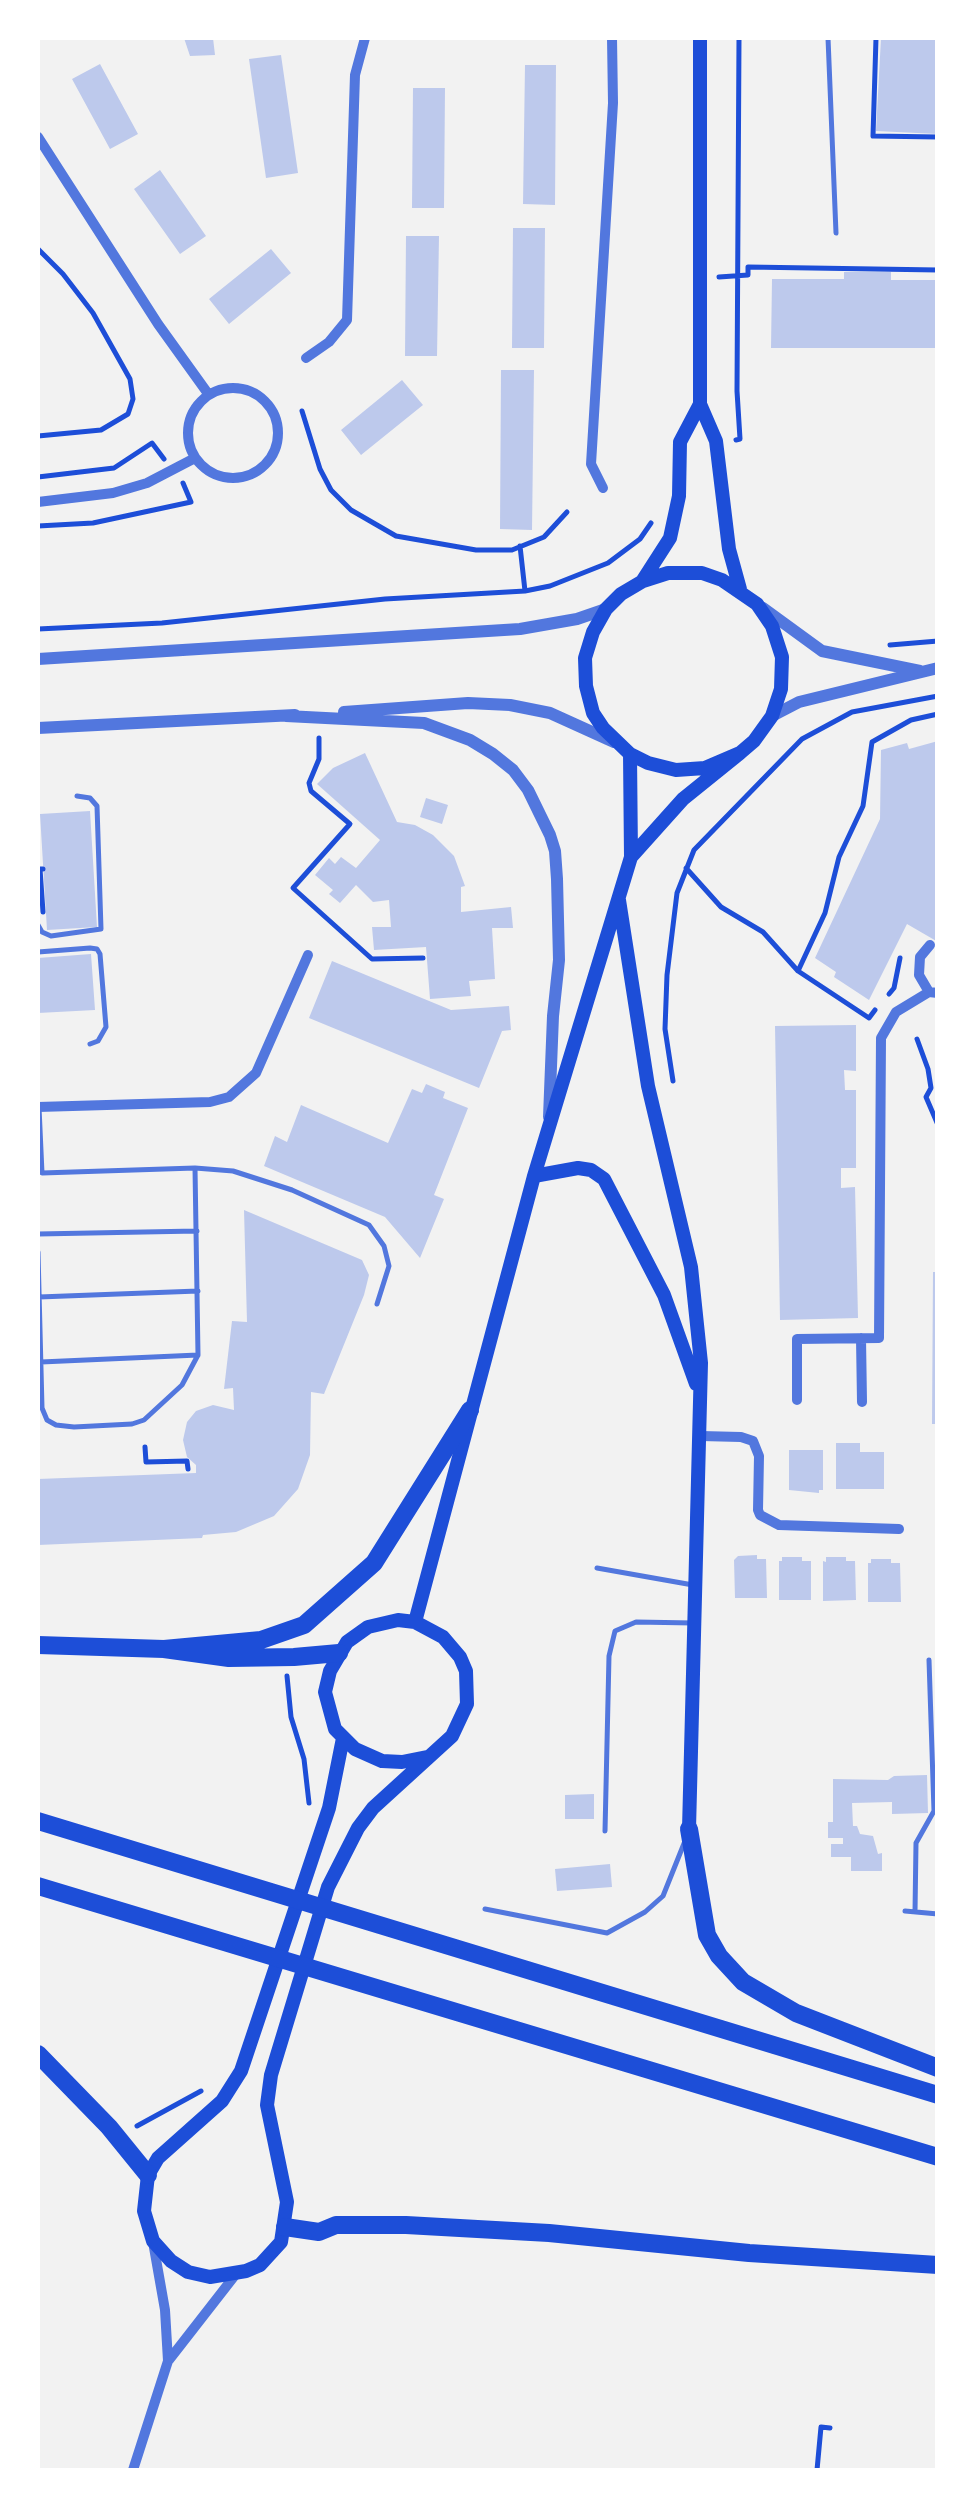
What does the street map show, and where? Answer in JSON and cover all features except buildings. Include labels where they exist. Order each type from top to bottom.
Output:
[{"type":"highway","points":[[164,1649],[261,1640],[304,1625],[374,1563],[470,1410]]},
{"type":"highway","points":[[38,1646],[164,1649],[229,1658],[338,1652]]},
{"type":"highway","points":[[38,1821],[938,2094]]},
{"type":"highway","points":[[689,1829],[706,1936],[743,1982],[796,2013],[938,2068]]},
{"type":"highway","points":[[38,1886],[938,2158]]},
{"type":"highway","points":[[38,2054],[98,2115],[148,2175]]},
{"type":"highway","points":[[285,2228],[319,2232],[336,2225],[406,2225],[549,2233],[750,2254],[938,2265]]},
{"type":"main road","points":[[700,38],[700,404],[716,440],[729,550],[740,589]]},
{"type":"main road","points":[[643,581],[674,528],[680,442],[700,404]]},
{"type":"main road","points":[[632,857],[683,798],[740,753],[754,741],[772,716],[782,690],[782,656],[772,626],[757,604],[740,589],[702,574],[668,573],[621,594],[606,609],[589,645],[586,686],[594,712],[614,742],[648,763],[676,770],[705,768],[740,753]]},
{"type":"main road","points":[[415,1622],[534,1176],[632,857],[630,754]]},
{"type":"main road","points":[[619,900],[648,1086],[691,1268],[701,1362],[689,1829]]},
{"type":"main road","points":[[534,1176],[578,1168],[591,1170],[604,1179],[664,1295],[700,1398]]},
{"type":"main road","points":[[343,1738],[329,1808],[241,2071],[222,2101],[158,2158],[148,2175],[144,2212],[153,2241],[171,2261],[188,2272],[210,2276],[236,2274],[260,2264],[281,2242],[286,2191],[267,2105],[287,2016],[328,1887],[373,1808],[452,1736],[462,1720],[468,1688],[466,1672],[452,1646],[430,1628],[415,1622],[398,1620],[368,1627],[338,1652],[325,1692],[336,1729],[355,1749],[382,1761],[427,1758]]},
{"type":"street","points":[[306,358],[329,342],[347,320],[354,74],[365,38]]},
{"type":"street","points":[[603,488],[590,464],[613,103],[612,38]]},
{"type":"street","points":[[38,136],[158,324],[209,395]]},
{"type":"street","points":[[235,388],[261,398],[276,420],[276,449],[258,472],[245,477],[217,476],[194,458],[188,430],[198,404],[209,395],[235,388]]},
{"type":"street","points":[[38,502],[113,493],[174,472],[194,458]]},
{"type":"street","points":[[757,604],[822,650],[920,671]]},
{"type":"street","points":[[38,659],[520,629],[576,620],[606,609]]},
{"type":"street","points":[[772,716],[799,702],[938,668]]},
{"type":"street","points":[[38,728],[489,703],[550,713],[614,742]]},
{"type":"street","points":[[286,716],[424,723],[470,740],[492,754],[512,770],[536,804],[555,850],[560,922],[548,1130]]},
{"type":"street","points":[[797,1400],[797,1339],[879,1338],[881,1038],[896,1012],[933,992],[919,976],[920,958],[930,945]]},
{"type":"street","points":[[38,1108],[210,1102],[229,1098],[243,1088],[262,1063],[308,955]]},
{"type":"street","points":[[860,1338],[862,1402]]},
{"type":"street","points":[[701,1436],[741,1436],[753,1441],[759,1456],[760,1515],[779,1525],[899,1529]]},
{"type":"street","points":[[153,2241],[165,2310],[168,2361]]},
{"type":"street","points":[[133,2470],[168,2361],[236,2274]]},
{"type":"lane","points":[[828,38],[836,233]]},
{"type":"lane","points":[[38,926],[51,936],[101,929],[97,806],[90,798],[77,796]]},
{"type":"lane","points":[[38,952],[97,948],[106,1028],[98,1041],[90,1044]]},
{"type":"lane","points":[[38,1108],[40,1173],[196,1168],[233,1171],[292,1190],[369,1225],[384,1246],[389,1266],[377,1304]]},
{"type":"lane","points":[[38,1252],[42,1408],[47,1420],[74,1427],[144,1420],[182,1386],[198,1355],[196,1168]]},
{"type":"lane","points":[[38,1234],[197,1231]]},
{"type":"lane","points":[[39,1298],[198,1292]]},
{"type":"lane","points":[[41,1362],[198,1355]]},
{"type":"lane","points":[[598,1568],[693,1585]]},
{"type":"lane","points":[[606,1830],[609,1656],[615,1631],[636,1622],[693,1623]]},
{"type":"lane","points":[[916,1912],[916,1843],[934,1811],[929,1660]]},
{"type":"lane","points":[[485,1908],[607,1933],[645,1912],[663,1896],[689,1829]]},
{"type":"lane","points":[[906,1910],[938,1914]]},
{"type":"path","points":[[739,38],[736,391],[740,439]]},
{"type":"path","points":[[876,38],[872,136],[938,137]]},
{"type":"path","points":[[38,249],[93,312],[130,379],[132,399],[128,414],[102,430],[38,436]]},
{"type":"path","points":[[737,274],[748,275],[748,267],[938,270]]},
{"type":"path","points":[[302,411],[320,469],[331,490],[351,510],[396,536],[476,550],[512,550],[544,537],[568,512]]},
{"type":"path","points":[[38,629],[162,623],[385,599],[525,591],[550,586],[608,563],[640,539],[656,514]]},
{"type":"path","points":[[520,546],[525,591]]},
{"type":"path","points":[[884,645],[938,641]]},
{"type":"path","points":[[674,1081],[665,1029],[677,893],[704,836],[802,739],[852,712],[938,696]]},
{"type":"path","points":[[798,972],[825,913],[840,857],[863,806],[872,742],[911,720],[938,714]]},
{"type":"path","points":[[319,738],[319,759],[309,783],[311,791],[350,824],[293,888],[372,959],[423,958]]},
{"type":"path","points":[[686,868],[721,907],[763,932],[798,972],[869,1018],[894,988],[901,955]]},
{"type":"path","points":[[38,926],[44,922],[43,869]]},
{"type":"path","points":[[918,1039],[931,1088],[926,1097],[938,1125]]},
{"type":"path","points":[[145,1446],[146,1462],[188,1461],[188,1469]]},
{"type":"path","points":[[273,1674],[287,1673],[291,1717],[304,1758],[309,1806]]},
{"type":"path","points":[[137,2126],[210,2086]]},
{"type":"path","points":[[817,2470],[821,2427],[830,2428]]}]
